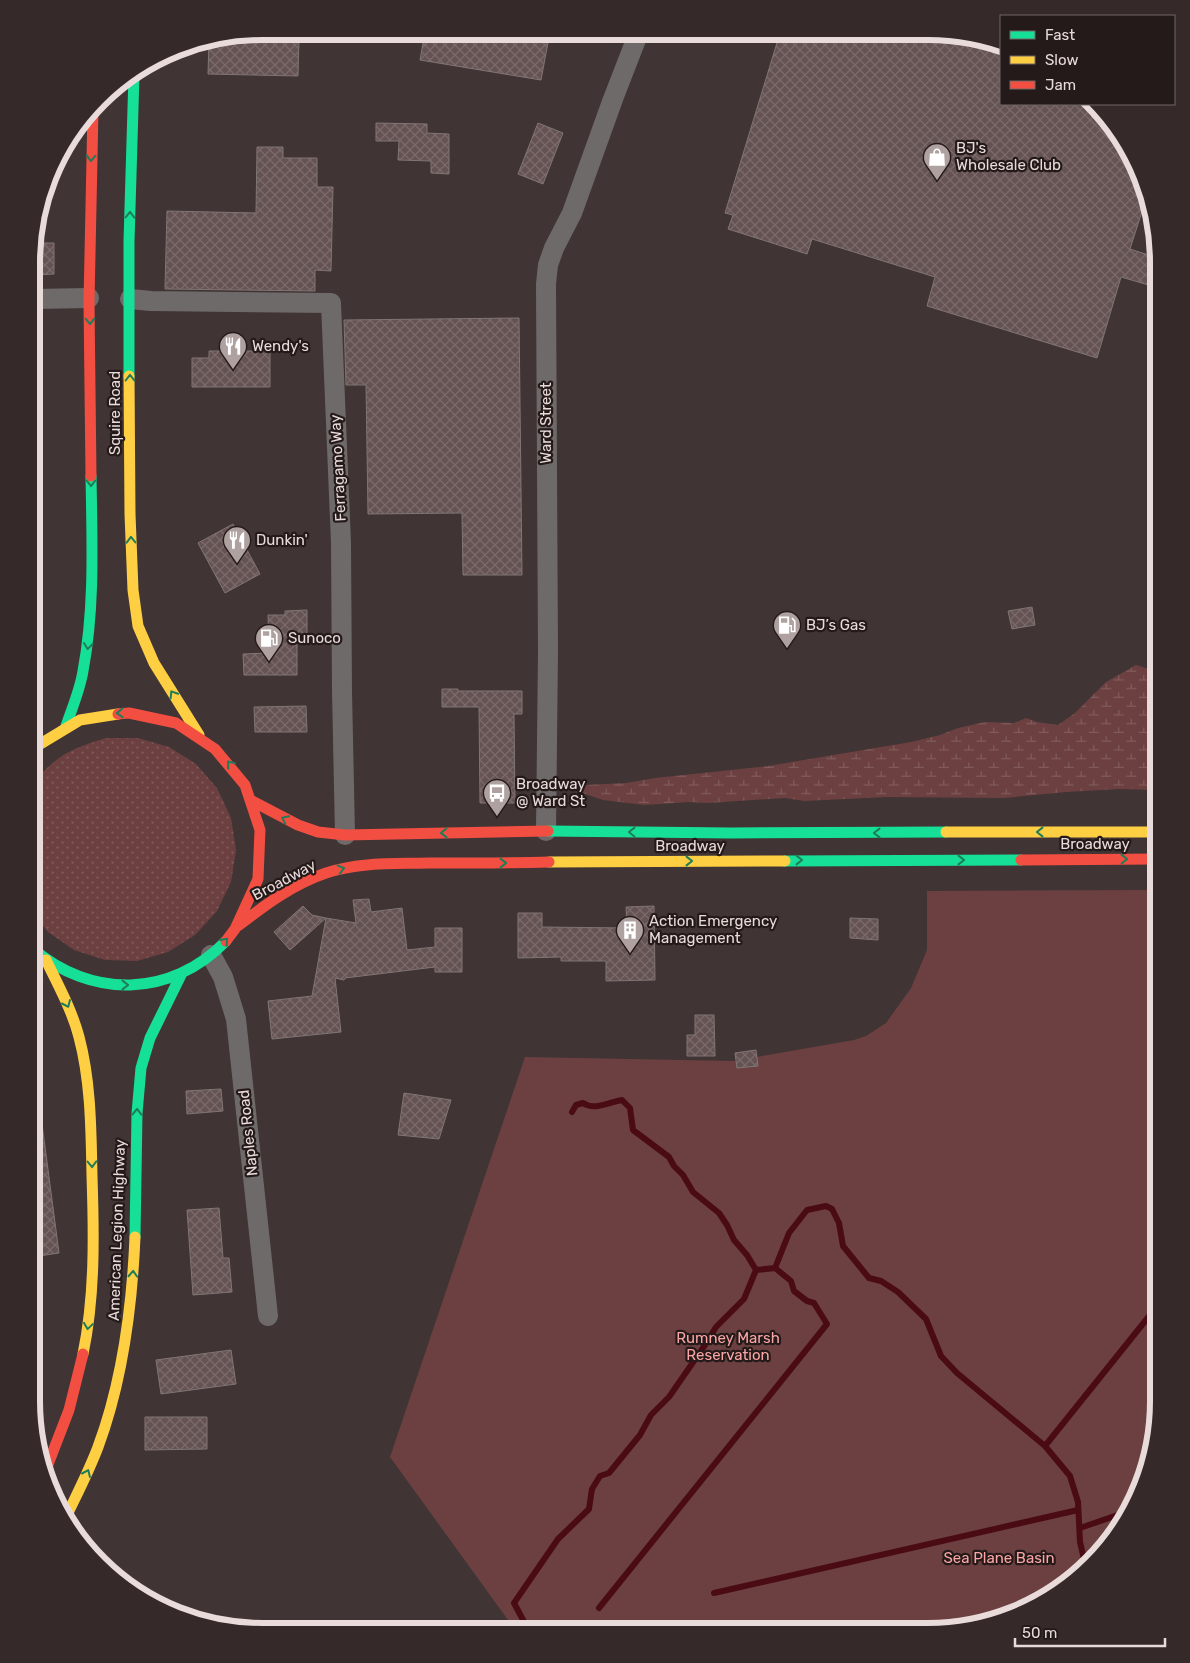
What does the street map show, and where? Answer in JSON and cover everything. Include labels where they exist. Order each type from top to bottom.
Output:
[{"type":"main road","name":"Squire Road","points":[[134,81],[130,170],[130,514],[134,603],[138,626],[147,649],[199,735]]},
{"type":"main road","name":"Squire Road","points":[[66,726],[83,672],[90,620],[92,565],[89,298],[93,119]]},
{"type":"main road","points":[[40,743],[66,726],[99,715],[134,713],[168,720],[199,735],[231,764],[252,801],[260,836],[260,871],[254,894],[238,926],[211,955],[182,973],[169,979],[148,984],[113,985],[71,974],[40,955]]},
{"type":"main road","name":"Broadway","points":[[252,801],[298,825],[318,832],[345,834],[546,831],[731,833],[1150,832]]},
{"type":"main road","name":"Broadway","points":[[238,926],[254,912],[289,891],[334,871],[357,866],[456,863],[1150,859]]},
{"type":"main road","name":"American Legion Highway","points":[[46,960],[74,1021],[86,1064],[91,1112],[94,1239],[90,1312],[83,1357],[67,1417],[49,1462]]},
{"type":"main road","name":"American Legion Highway","points":[[69,1510],[98,1448],[119,1377],[132,1304],[137,1102],[140,1075],[143,1058],[152,1034],[182,973]]},
{"type":"street","name":"Ward Street","points":[[546,831],[548,652],[546,284],[548,266],[554,248],[572,213],[636,40]]},
{"type":"street","points":[[40,299],[89,298]]},
{"type":"street","name":"Ferragamo Way","points":[[130,299],[151,301],[331,303],[342,543],[342,691],[345,834]]},
{"type":"street","name":"Naples Road","points":[[211,955],[223,977],[236,1019],[268,1316]]},
{"type":"green space","points":[[1136,665],[1150,669],[1150,790],[1120,789],[1066,792],[1004,798],[888,797],[804,801],[785,798],[644,805],[603,800],[579,792],[584,785],[626,783],[655,778],[768,766],[911,742],[985,722],[1014,723],[1026,718],[1037,722],[1058,725],[1075,713],[1106,682]]},
{"type":"green space","points":[[106,738],[138,738],[169,747],[196,764],[217,788],[231,818],[236,850],[231,882],[217,911],[195,935],[168,952],[137,961],[105,960],[74,950],[48,932],[40,922],[40,776],[65,754]]},
{"type":"green space","name":"Rumney Marsh Reservation","points":[[1150,890],[1150,1416],[1146,1444],[1138,1472],[1120,1512],[1104,1536],[1085,1558],[1051,1586],[1013,1606],[971,1619],[943,1623],[510,1623],[390,1457],[525,1057],[734,1061],[854,1040],[866,1036],[886,1023],[911,988],[927,950],[927,891]]},
{"type":"building","points":[[247,40],[299,40],[298,76],[208,74],[209,47]]},
{"type":"building","points":[[424,40],[548,40],[541,80],[420,60]]},
{"type":"building","name":"BJ's Wholesale Club","points":[[778,40],[943,40],[971,44],[1000,52],[1000,105],[1085,105],[1113,139],[1133,177],[1143,208],[1130,249],[1150,255],[1150,285],[1121,277],[1097,358],[927,306],[935,277],[812,239],[807,254],[728,229],[733,215],[725,213]]},
{"type":"building","points":[[376,123],[427,124],[427,133],[449,134],[449,174],[431,173],[431,161],[398,160],[399,141],[376,141]]},
{"type":"building","points":[[538,123],[563,133],[543,184],[518,174]]},
{"type":"building","points":[[257,147],[283,147],[283,158],[317,158],[317,187],[333,187],[331,271],[315,270],[315,291],[165,289],[167,211],[256,213]]},
{"type":"building","points":[[41,243],[54,243],[54,274],[40,275]]},
{"type":"building","points":[[519,318],[522,575],[463,575],[462,513],[368,514],[366,385],[346,385],[344,320]]},
{"type":"building","points":[[209,351],[270,351],[270,387],[192,387],[192,358],[209,358]]},
{"type":"building","points":[[233,524],[260,574],[225,593],[198,543]]},
{"type":"building","points":[[1032,607],[1035,625],[1012,629],[1008,611]]},
{"type":"building","points":[[307,610],[307,637],[297,637],[297,675],[244,675],[243,654],[269,653],[268,615],[285,615],[285,611]]},
{"type":"building","points":[[442,689],[458,689],[458,691],[522,691],[522,714],[514,714],[515,803],[480,803],[479,707],[442,707]]},
{"type":"building","points":[[306,706],[307,732],[255,732],[254,707]]},
{"type":"building","points":[[369,899],[371,912],[402,908],[407,950],[435,947],[435,928],[462,928],[462,972],[435,972],[435,967],[345,978],[344,980],[335,978],[341,1032],[272,1039],[268,1001],[312,996],[326,918],[356,923],[353,900]]},
{"type":"building","points":[[303,906],[312,915],[326,918],[290,950],[274,932]]},
{"type":"building","points":[[654,906],[655,980],[606,981],[606,961],[561,961],[561,957],[518,958],[518,913],[542,913],[542,927],[627,928],[626,907]]},
{"type":"building","points":[[850,918],[878,919],[878,940],[850,938]]},
{"type":"building","points":[[695,1015],[714,1015],[715,1056],[687,1056],[687,1035],[695,1035]]},
{"type":"building","points":[[756,1050],[758,1066],[737,1068],[735,1053]]},
{"type":"building","points":[[221,1089],[223,1111],[187,1114],[186,1091]]},
{"type":"building","points":[[404,1093],[451,1100],[439,1139],[398,1135]]},
{"type":"building","points":[[40,1124],[42,1124],[59,1253],[40,1256]]},
{"type":"building","points":[[219,1208],[223,1258],[229,1258],[232,1292],[193,1295],[187,1210]]},
{"type":"building","points":[[231,1350],[236,1384],[161,1394],[156,1360]]},
{"type":"building","points":[[145,1417],[207,1417],[207,1449],[145,1450]]},
{"type":"waterway","points":[[572,1112],[576,1105],[583,1103],[597,1106],[622,1100],[630,1108],[633,1130],[669,1157],[693,1192],[719,1213],[734,1240],[747,1255],[756,1270],[775,1268],[791,1281],[794,1291],[807,1301],[814,1303],[827,1324],[599,1608]]},
{"type":"waterway","points":[[775,1268],[789,1233],[807,1210],[826,1206],[832,1209],[839,1223],[843,1246],[869,1278],[881,1281],[898,1292],[926,1319],[941,1356],[957,1373],[1045,1446],[1070,1476],[1078,1502],[1080,1542],[1084,1559]]},
{"type":"waterway","points":[[525,1623],[514,1603],[558,1539],[589,1509],[592,1489],[600,1476],[609,1473],[640,1435],[651,1415],[669,1397],[716,1327],[744,1299],[756,1270]]},
{"type":"waterway","points":[[1045,1446],[1150,1315]]},
{"type":"waterway","points":[[714,1593],[1078,1510]]},
{"type":"waterway","points":[[1080,1528],[1118,1515]]},
{"type":"traffic: fast","points":[[129,376],[129,241],[134,81]]},
{"type":"traffic: fast","points":[[66,726],[82,678],[87,647],[92,574],[91,476]]},
{"type":"traffic: fast","points":[[548,831],[731,833],[946,832]]},
{"type":"traffic: fast","points":[[785,861],[1021,860]]},
{"type":"traffic: fast","points":[[40,954],[55,965],[79,976],[105,983],[130,985],[156,982],[181,973],[204,960],[226,941]]},
{"type":"traffic: fast","points":[[135,1237],[137,1113],[141,1068],[150,1038],[182,973]]},
{"type":"traffic: slow","points":[[129,376],[130,514],[133,590],[138,626],[154,663],[199,735]]},
{"type":"traffic: slow","points":[[40,744],[80,720],[118,714]]},
{"type":"traffic: slow","points":[[946,832],[1150,832]]},
{"type":"traffic: slow","points":[[549,862],[785,861]]},
{"type":"traffic: slow","points":[[46,960],[73,1017],[83,1054],[90,1106],[92,1288],[83,1354]]},
{"type":"traffic: slow","points":[[69,1510],[94,1456],[107,1422],[114,1396],[129,1317],[135,1237]]},
{"type":"traffic: jam","points":[[91,476],[89,302],[93,119]]},
{"type":"traffic: jam","points":[[118,714],[129,713],[176,723],[215,749],[245,785],[260,830],[258,879],[235,929],[226,941]]},
{"type":"traffic: jam","points":[[252,801],[298,825],[318,832],[345,835],[548,831]]},
{"type":"traffic: jam","points":[[1021,860],[1150,859]]},
{"type":"traffic: jam","points":[[238,926],[291,889],[338,869],[389,864],[549,862]]},
{"type":"traffic: jam","points":[[49,1462],[69,1410],[83,1354]]},
{"type":"place","name":"BJ's Wholesale Club","points":[[937,181]]},
{"type":"place","name":"Wendy's","points":[[233,370]]},
{"type":"place","name":"Dunkin'","points":[[237,564]]},
{"type":"place","name":"BJ’s Gas","points":[[787,649]]},
{"type":"place","name":"Sunoco","points":[[269,662]]},
{"type":"place","name":"Broadway @ Ward St","points":[[497,817]]},
{"type":"place","name":"Action Emergency Management","points":[[630,954]]},
{"type":"park label","name":"Sea Plane Basin","points":[[999,1558]]}]
